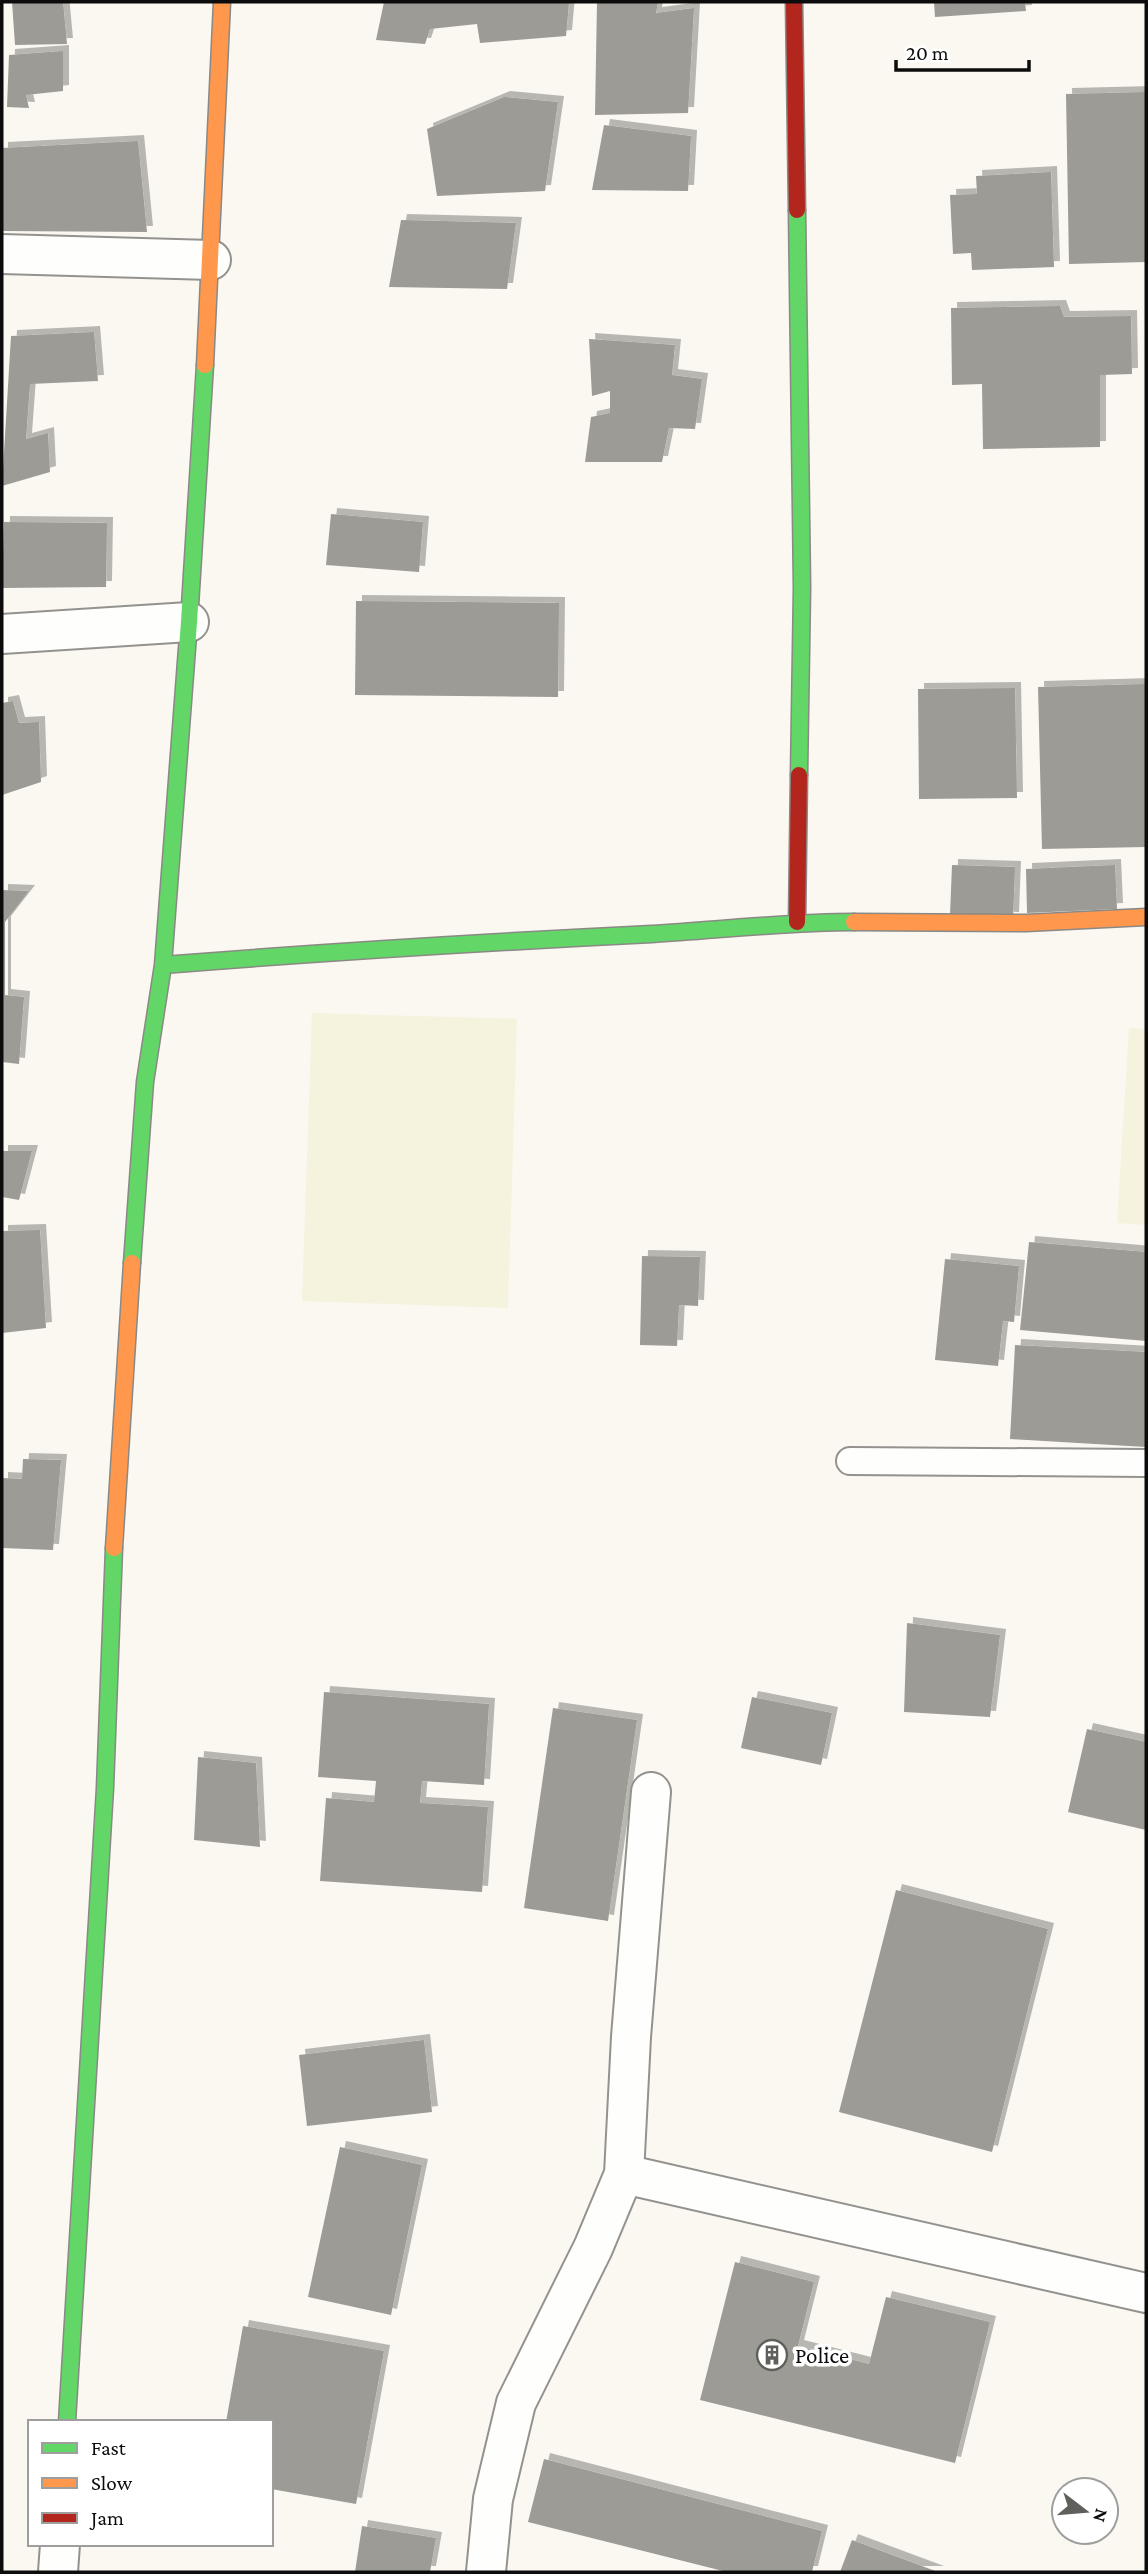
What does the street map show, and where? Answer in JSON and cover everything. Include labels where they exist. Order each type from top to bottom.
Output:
[{"type":"street","points":[[67,2420],[103,1815],[116,1499],[145,1082],[163,965],[189,622],[211,260],[222,2]]},
{"type":"street","points":[[794,2],[802,588],[797,922]]},
{"type":"street","points":[[2,254],[211,260]]},
{"type":"street","points":[[2,634],[189,622]]},
{"type":"street","points":[[163,965],[382,948],[687,932],[797,922],[1026,923],[1146,917]]},
{"type":"street","points":[[486,2572],[493,2499],[516,2403],[593,2248],[624,2174],[631,2037],[651,1792]]},
{"type":"street","points":[[624,2174],[1146,2293]]},
{"type":"street","points":[[58,2572],[60,2546]]},
{"type":"lane","points":[[850,1461],[1146,1463]]},
{"type":"shaded area","points":[[312,1013],[517,1019],[508,1308],[302,1301]]},
{"type":"shaded area","points":[[1129,1028],[1146,1029],[1146,1225],[1117,1223]]},
{"type":"building","points":[[12,2],[63,2],[67,44],[15,45]]},
{"type":"building","points":[[384,2],[569,2],[566,36],[480,43],[477,24],[430,29],[425,44],[376,40]]},
{"type":"building","points":[[597,2],[658,2],[656,13],[694,8],[688,113],[595,115]]},
{"type":"building","points":[[934,2],[1025,2],[1026,11],[935,17]]},
{"type":"building","points":[[63,51],[63,91],[26,95],[29,108],[7,107],[9,55]]},
{"type":"building","points":[[1146,92],[1146,262],[1069,264],[1066,94]]},
{"type":"building","points":[[504,97],[558,102],[545,191],[437,196],[427,129]]},
{"type":"building","points":[[604,125],[691,136],[688,191],[592,190]]},
{"type":"building","points":[[138,141],[147,232],[2,231],[2,148]]},
{"type":"building","points":[[1051,172],[1054,267],[972,270],[971,253],[953,254],[950,195],[977,194],[976,176]]},
{"type":"building","points":[[401,220],[516,223],[507,289],[389,287]]},
{"type":"building","points":[[1060,306],[1064,317],[1131,316],[1132,374],[1100,375],[1100,447],[983,449],[982,384],[952,385],[951,308]]},
{"type":"building","points":[[94,332],[98,381],[30,384],[26,439],[48,433],[50,472],[2,486],[11,336]]},
{"type":"building","points":[[589,339],[675,345],[672,375],[702,379],[695,429],[669,428],[662,462],[585,462],[591,417],[610,413],[610,391],[592,396]]},
{"type":"building","points":[[331,514],[423,522],[419,572],[326,565]]},
{"type":"building","points":[[4,522],[107,523],[106,587],[2,588]]},
{"type":"building","points":[[356,601],[559,603],[558,697],[355,695]]},
{"type":"building","points":[[1146,684],[1146,847],[1042,849],[1038,687]]},
{"type":"building","points":[[1015,688],[1017,798],[919,799],[918,689]]},
{"type":"building","points":[[13,701],[19,723],[39,722],[41,782],[2,795],[2,703]]},
{"type":"building","points":[[952,865],[1015,867],[1013,918],[950,915]]},
{"type":"building","points":[[1115,865],[1117,909],[1027,913],[1026,869]]},
{"type":"building","points":[[2,890],[29,891],[5,922],[5,995],[24,997],[19,1064],[2,1062]]},
{"type":"building","points":[[2,1151],[32,1151],[19,1200],[2,1197]]},
{"type":"building","points":[[40,1230],[46,1328],[2,1333],[2,1231]]},
{"type":"building","points":[[1029,1242],[1146,1252],[1146,1341],[1020,1330]]},
{"type":"building","points":[[642,1256],[700,1257],[698,1306],[679,1305],[677,1346],[640,1345]]},
{"type":"building","points":[[945,1259],[1019,1266],[1014,1322],[1003,1321],[998,1366],[935,1360]]},
{"type":"building","points":[[1015,1345],[1146,1352],[1146,1447],[1010,1439]]},
{"type":"building","points":[[23,1459],[61,1460],[53,1550],[2,1548],[2,1478],[22,1479]]},
{"type":"building","points":[[907,1623],[1000,1635],[990,1717],[904,1712]]},
{"type":"building","points":[[324,1692],[489,1704],[484,1785],[422,1781],[420,1803],[488,1807],[482,1892],[320,1881],[326,1798],[374,1802],[376,1781],[318,1777]]},
{"type":"building","points":[[752,1697],[832,1713],[821,1765],[741,1748]]},
{"type":"building","points":[[553,1708],[637,1720],[608,1921],[524,1908]]},
{"type":"building","points":[[1087,1729],[1146,1742],[1146,1830],[1068,1812]]},
{"type":"building","points":[[198,1757],[256,1763],[260,1847],[194,1840]]},
{"type":"building","points":[[896,1890],[1048,1929],[992,2152],[839,2112]]},
{"type":"building","points":[[424,2040],[432,2112],[307,2126],[299,2055]]},
{"type":"building","points":[[340,2147],[422,2165],[391,2315],[308,2297]]},
{"type":"building","name":"Police","points":[[735,2262],[814,2282],[798,2346],[869,2364],[886,2297],[990,2322],[955,2463],[700,2400]]},
{"type":"building","points":[[243,2326],[384,2351],[356,2504],[273,2489],[273,2420],[226,2420]]},
{"type":"building","points":[[544,2459],[822,2531],[812,2572],[727,2572],[528,2522]]},
{"type":"building","points":[[362,2526],[436,2538],[430,2572],[355,2572]]},
{"type":"building","points":[[852,2540],[938,2572],[840,2572]]},
{"type":"traffic: fast","points":[[797,210],[802,588],[799,775]]},
{"type":"traffic: fast","points":[[132,1263],[145,1082],[163,965],[205,365]]},
{"type":"traffic: fast","points":[[163,965],[854,922]]},
{"type":"traffic: fast","points":[[67,2420],[105,1788],[114,1548]]},
{"type":"traffic: slow","points":[[205,365],[222,2]]},
{"type":"traffic: slow","points":[[854,922],[1026,923],[1146,917]]},
{"type":"traffic: slow","points":[[114,1548],[132,1263]]},
{"type":"traffic: jam","points":[[794,2],[797,210]]},
{"type":"traffic: jam","points":[[797,922],[799,775]]},
{"type":"place","name":"Police","points":[[772,2355]]}]
